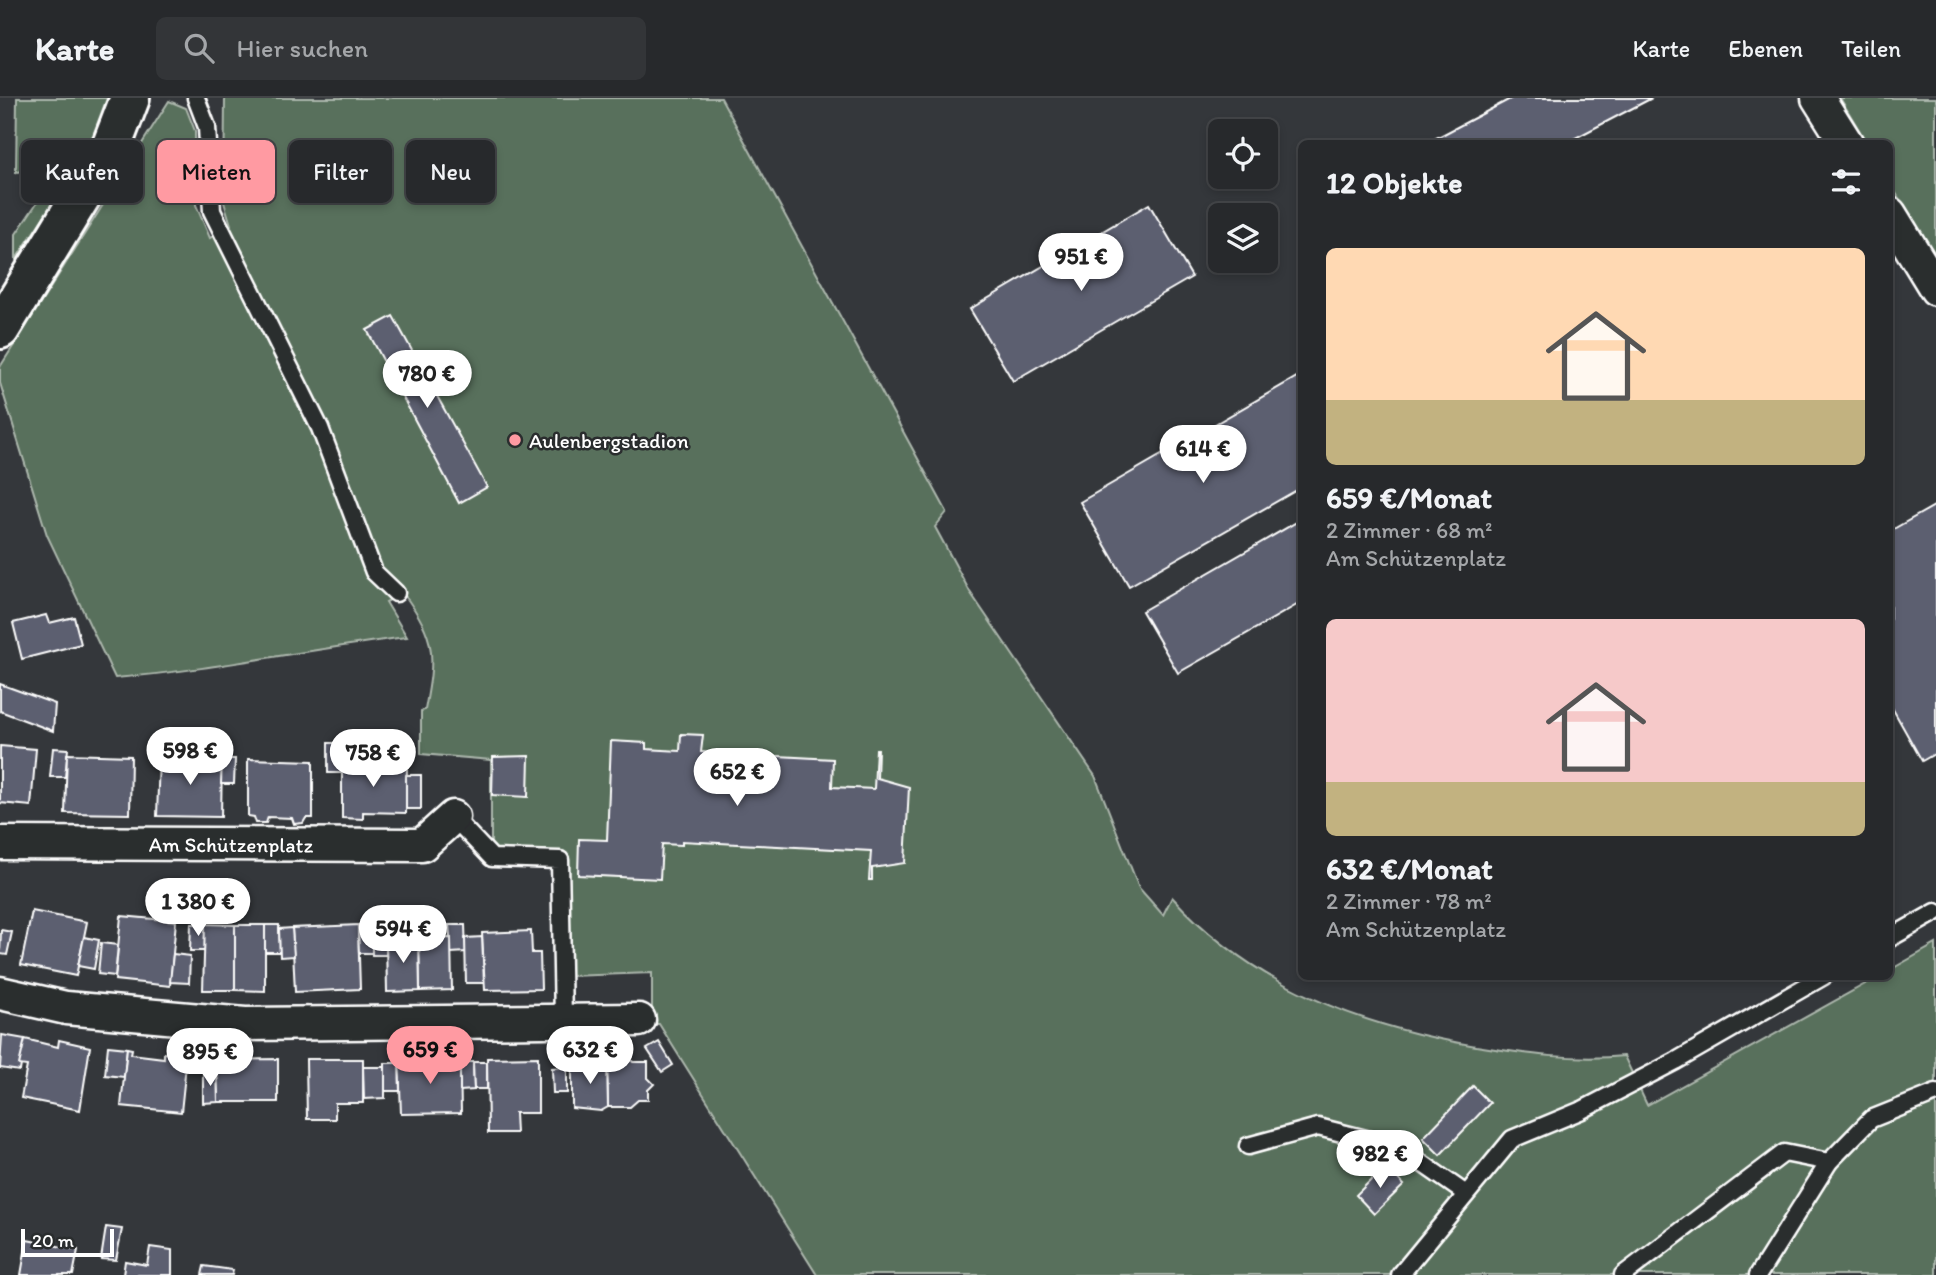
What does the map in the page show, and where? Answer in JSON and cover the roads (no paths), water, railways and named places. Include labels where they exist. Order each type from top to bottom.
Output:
[{"type":"street","points":[[0,329],[112,145],[130,98]]},
{"type":"street","points":[[1818,98],[1844,140]]},
{"type":"street","points":[[1893,219],[1936,289]]},
{"type":"street","name":"Am Schützenplatz","points":[[0,843],[422,845],[453,817]]},
{"type":"street","points":[[0,993],[66,1008],[245,1024],[639,1020]]},
{"type":"lane","points":[[196,98],[207,127],[212,211],[320,428],[374,572],[396,593]]},
{"type":"lane","points":[[453,817],[492,858],[560,859],[563,1021]]},
{"type":"lane","points":[[1893,936],[1936,912]]},
{"type":"lane","points":[[1400,1275],[1512,1139],[1581,1110],[1664,1068],[1817,980]]},
{"type":"lane","points":[[1758,1275],[1829,1162],[1871,1119],[1936,1093]]},
{"type":"lane","points":[[1248,1146],[1318,1127],[1378,1142],[1423,1164],[1466,1194]]},
{"type":"lane","points":[[1623,1275],[1784,1153],[1829,1162]]},
{"type":"place","name":"Aulenbergstadion","points":[[515,440]]}]
